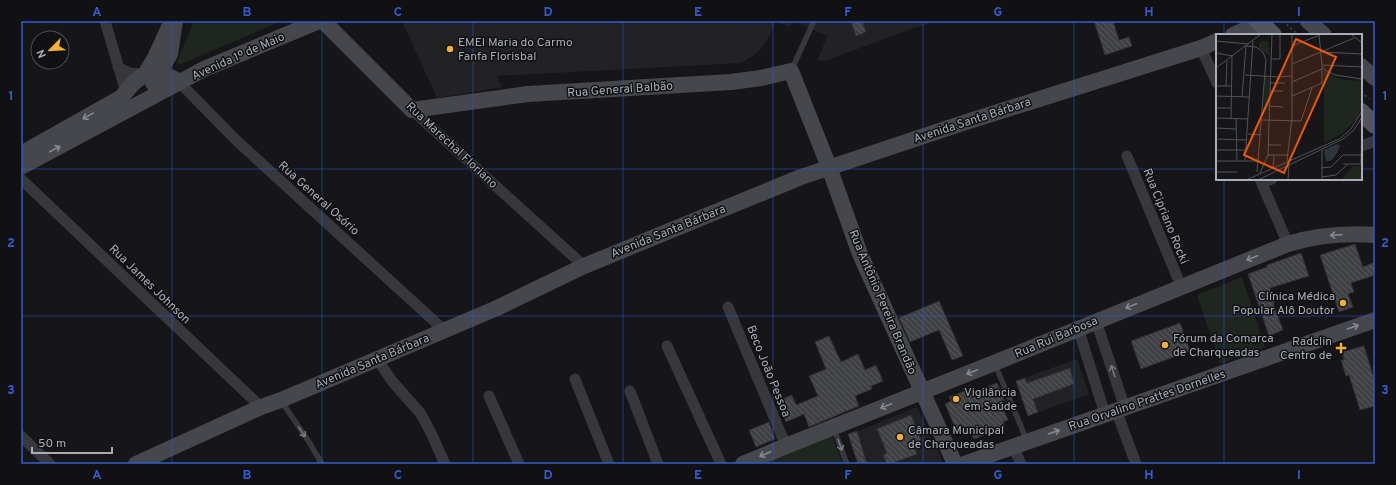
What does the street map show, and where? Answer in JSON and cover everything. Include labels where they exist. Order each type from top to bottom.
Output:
[{"type":"main road","points":[[1366,106],[1375,125]]},
{"type":"street","points":[[105,21],[126,92],[130,98],[143,101],[155,58],[174,21]]},
{"type":"street","points":[[174,21],[170,66],[179,82]]},
{"type":"street","name":"Avenida 1º de Maio","points":[[21,167],[179,82],[230,57],[320,21]]},
{"type":"street","name":"Rua Marechal Floriano","points":[[323,21],[412,110],[584,266]]},
{"type":"street","points":[[1308,21],[1323,34]]},
{"type":"street","points":[[1236,34],[1264,26]]},
{"type":"street","name":"Avenida Santa Bárbara","points":[[136,464],[260,407],[281,400],[496,308],[584,266],[802,177],[1094,81],[1201,48],[1216,41]]},
{"type":"street","points":[[1201,48],[1216,81]]},
{"type":"street","points":[[21,154],[122,98],[136,80],[151,74],[170,54]]},
{"type":"street","points":[[118,67],[129,73],[151,74]]},
{"type":"street","points":[[1362,67],[1375,78]]},
{"type":"street","name":"Rua General Balbão","points":[[412,110],[528,94],[731,82],[761,78],[791,71]]},
{"type":"street","name":"Rua Antônio Pereira Brandão","points":[[791,71],[829,167],[860,254],[955,464]]},
{"type":"street","name":"Avenida 1º de Maio","points":[[151,74],[173,78],[179,82]]},
{"type":"street","name":"Rua General Osório","points":[[179,82],[237,141],[444,330]]},
{"type":"street","points":[[1362,146],[1375,141]]},
{"type":"street","name":"Rua Cipriano Rocki","points":[[1127,156],[1181,286]]},
{"type":"street","name":"Rua James Johnson","points":[[21,179],[260,407]]},
{"type":"street","points":[[1265,180],[1288,244]]},
{"type":"street","name":"Rua Rui Barbosa","points":[[743,464],[834,426],[994,363],[1096,320],[1288,244],[1302,239],[1329,235],[1375,235]]},
{"type":"street","name":"Beco João Pessoa","points":[[728,307],[786,446]]},
{"type":"street","points":[[1096,320],[1115,411]]},
{"type":"street","name":"Rua Orvalino Prattes Dornelles","points":[[964,464],[1375,320]]},
{"type":"street","points":[[1078,328],[1115,411],[1136,464]]},
{"type":"street","points":[[667,346],[721,464]]},
{"type":"street","points":[[377,359],[392,381],[421,414],[445,464]]},
{"type":"street","points":[[575,379],[609,464]]},
{"type":"street","points":[[630,392],[658,464]]},
{"type":"street","points":[[489,396],[519,464]]},
{"type":"street","points":[[21,436],[50,464]]},
{"type":"street","points":[[1020,444],[1021,464]]},
{"type":"lane","points":[[791,71],[814,21]]},
{"type":"lane","points":[[994,363],[1020,444]]},
{"type":"lane","points":[[281,400],[322,464]]},
{"type":"lane","points":[[834,426],[847,464]]},
{"type":"path","points":[[1283,21],[1297,34]]},
{"type":"path","points":[[1362,95],[1366,106]]},
{"type":"shaded area","points":[[194,21],[282,21],[179,65],[177,61]]},
{"type":"shaded area","points":[[402,21],[793,21],[790,27],[776,22],[761,49],[740,63],[497,76],[502,87],[437,98]]},
{"type":"shaded area","points":[[793,21],[938,21],[911,29],[825,61],[818,60],[827,36]]},
{"type":"shaded area","points":[[1242,277],[1265,347],[1220,364],[1197,295]]},
{"type":"shaded area","points":[[1077,359],[1089,394],[1028,416],[1016,381]]},
{"type":"shaded area","name":"Câmara Municipal de Charqueadas","points":[[917,407],[943,462],[937,464],[857,464],[858,463],[848,434]]},
{"type":"shaded area","points":[[832,436],[843,464],[761,464]]},
{"type":"building","points":[[851,21],[862,21],[866,32],[856,36]]},
{"type":"building","points":[[1094,21],[1113,21],[1119,40],[1129,37],[1132,46],[1105,55]]},
{"type":"building","points":[[1355,244],[1363,267],[1375,262],[1375,275],[1351,283],[1354,292],[1348,294],[1353,307],[1339,312],[1320,255]]},
{"type":"building","points":[[1301,253],[1309,276],[1270,288],[1275,302],[1273,303],[1283,330],[1269,336],[1248,274],[1267,267],[1267,265]]},
{"type":"building","points":[[939,301],[963,356],[952,360],[939,330],[910,342],[899,318]]},
{"type":"building","points":[[1180,323],[1190,351],[1141,369],[1131,341]]},
{"type":"building","points":[[829,336],[841,362],[858,354],[865,370],[876,365],[883,381],[871,386],[872,389],[855,396],[859,406],[809,427],[804,414],[786,422],[778,401],[792,395],[796,405],[818,396],[809,376],[826,369],[815,342]]},
{"type":"building","points":[[1364,346],[1375,382],[1375,406],[1360,410],[1349,375],[1346,376],[1341,360],[1344,360],[1342,352]]},
{"type":"building","points":[[1070,368],[1074,384],[1033,399],[1038,412],[1028,416],[1016,381],[1025,378],[1027,383]]},
{"type":"building","points":[[997,383],[1005,402],[1001,404],[1008,420],[1003,422],[1005,426],[974,439],[969,430],[958,434],[945,404],[951,401],[949,397],[970,389],[972,393]]},
{"type":"building","name":"Câmara Municipal de Charqueadas","points":[[911,415],[921,440],[918,441],[920,447],[918,447],[919,449],[915,450],[917,454],[887,464],[883,455],[887,453],[877,429]]},
{"type":"building","points":[[769,422],[775,439],[756,447],[749,430]]},
{"type":"building","points":[[857,431],[867,464],[858,464],[848,434]]},
{"type":"place","name":"EMEI Maria do Carmo Fanfa Florisbal","points":[[450,49]]},
{"type":"place","name":"Clínica Médica Popular Alô Doutor","points":[[1343,303]]},
{"type":"place","name":"Fórum da Comarca de Charqueadas","points":[[1165,345]]},
{"type":"place","name":"Radclin Centro de","points":[[1341,348]]},
{"type":"place","name":"Vigilância em Saúde","points":[[956,399]]},
{"type":"place","name":"Câmara Municipal de Charqueadas","points":[[900,437]]}]
